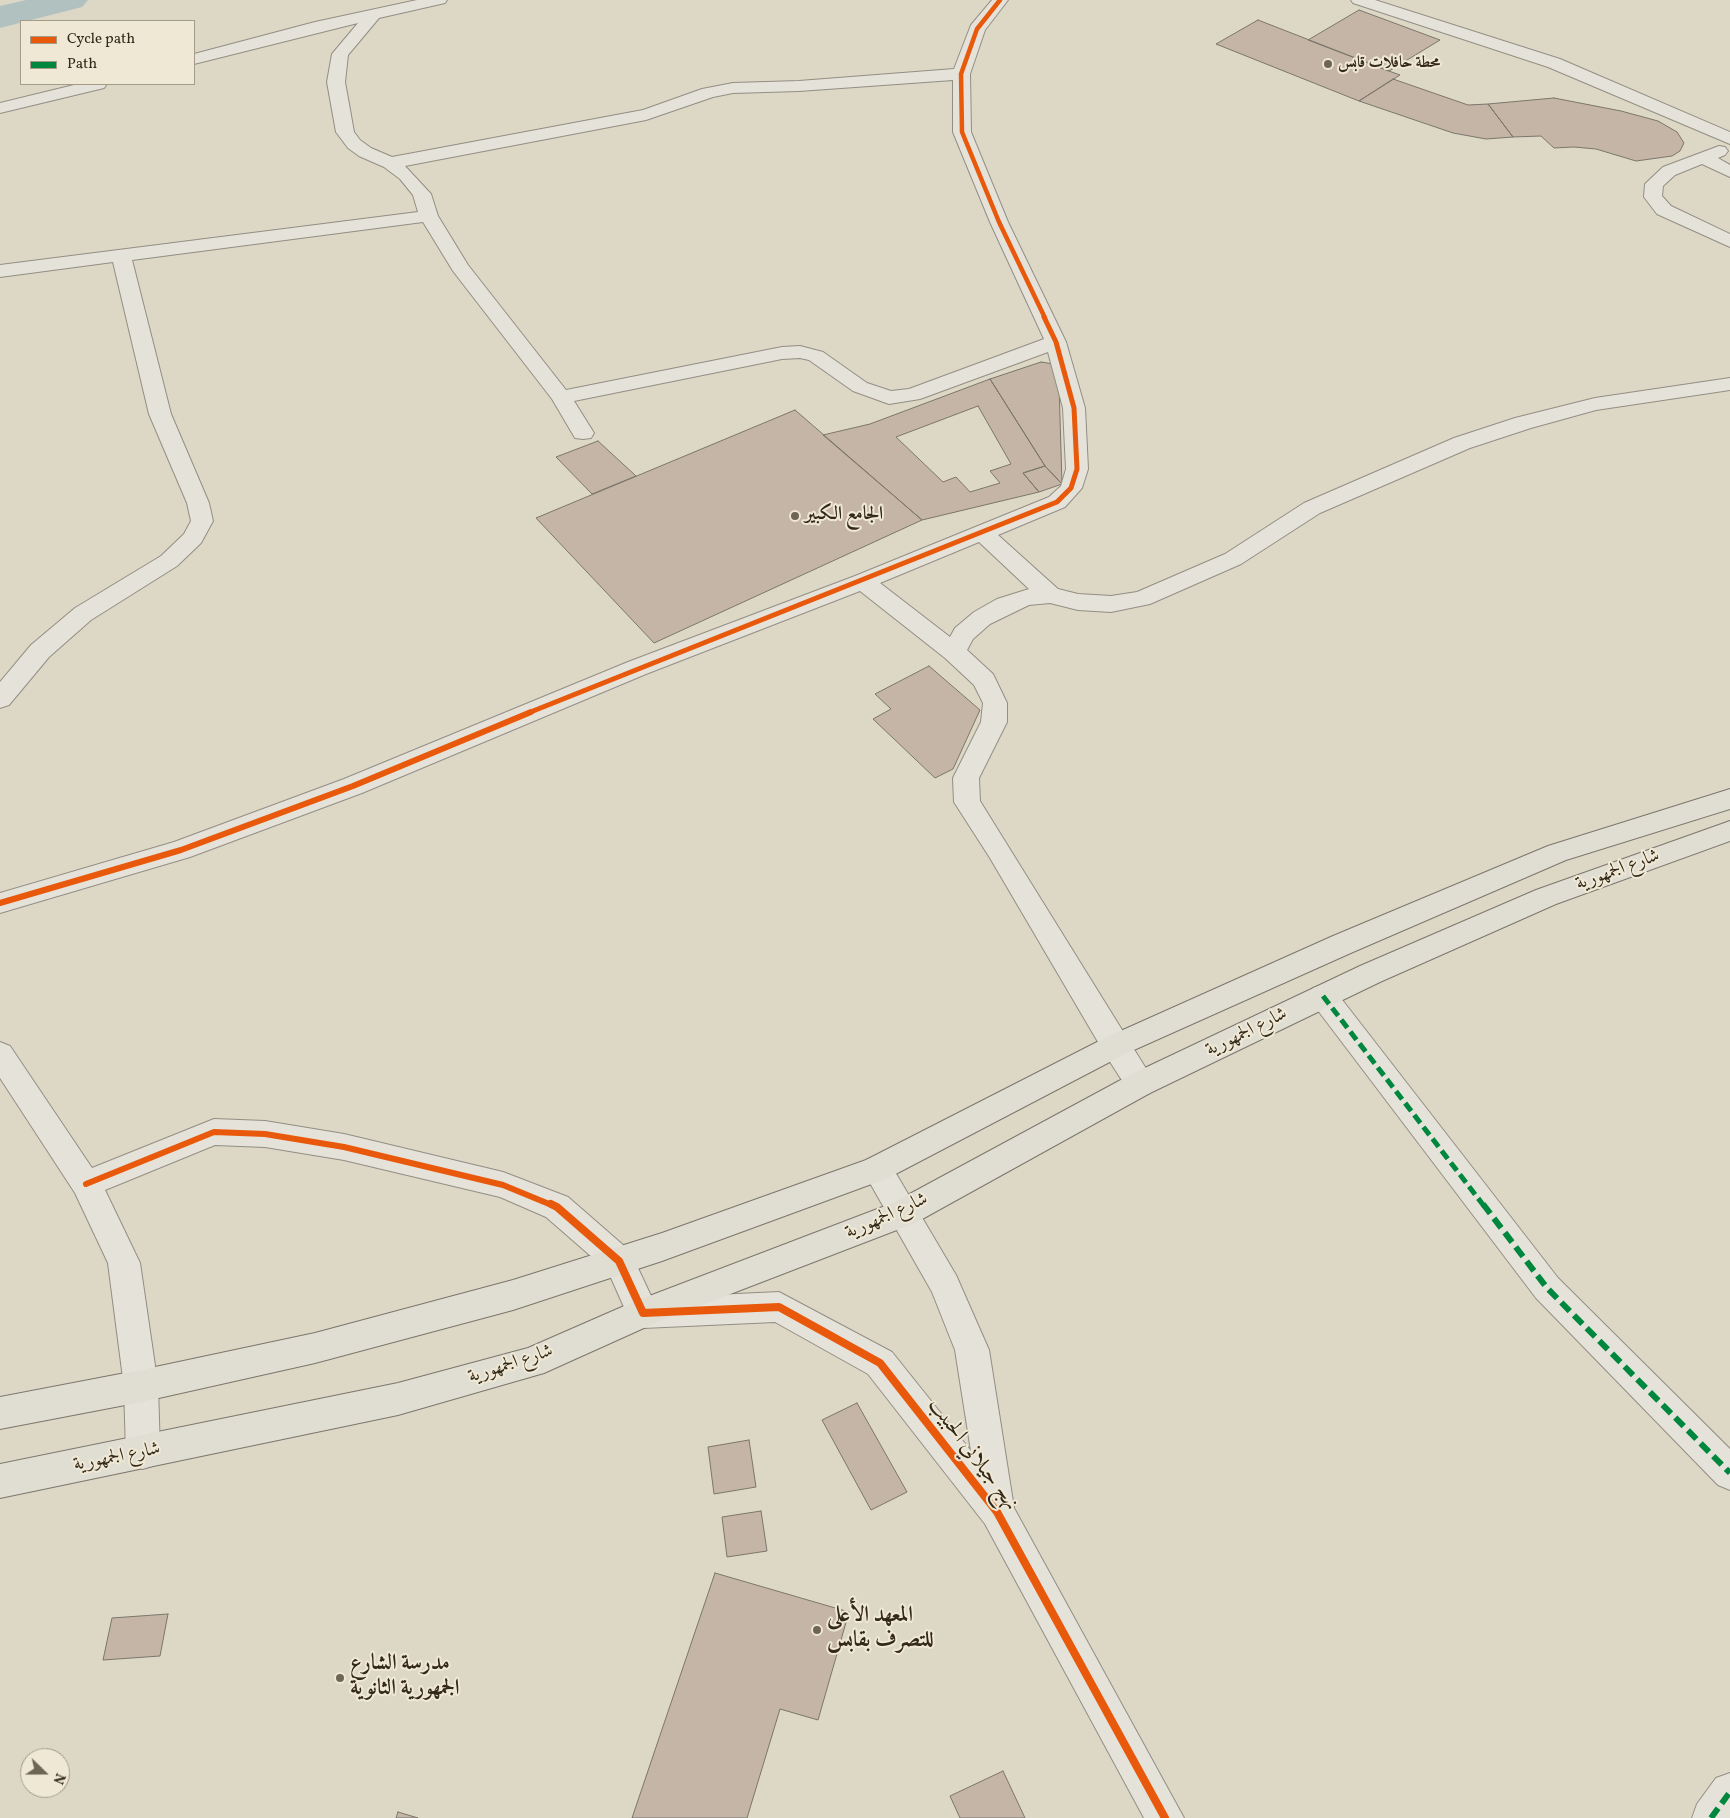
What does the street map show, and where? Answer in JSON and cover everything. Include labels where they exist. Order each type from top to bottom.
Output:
[{"type":"main road","name":"شارع الجمهورية","points":[[0,1413],[140,1386],[315,1348],[512,1295],[619,1261],[877,1169],[1115,1046],[1343,944],[1557,853],[1730,799]]},
{"type":"main road","name":"شارع الجمهورية","points":[[0,1481],[398,1399],[532,1362],[643,1313],[904,1214],[1140,1084],[1323,996],[1546,897],[1730,831]]},
{"type":"street","points":[[195,59],[374,14],[439,0]]},
{"type":"street","points":[[0,903],[180,850],[353,786],[637,668],[863,581],[1057,502],[1071,488],[1076,469],[1074,408],[1056,342],[999,222],[962,132],[961,74],[977,29],[1000,0]]},
{"type":"street","points":[[1360,0],[1554,64],[1618,89],[1730,139]]},
{"type":"street","points":[[374,14],[340,54],[336,82],[345,132],[354,144],[365,152],[390,163],[406,175],[422,194],[429,216],[460,267],[561,397],[583,433]]},
{"type":"street","points":[[390,163],[646,115],[708,93],[733,88],[800,86],[961,74]]},
{"type":"street","points":[[0,108],[94,85]]},
{"type":"street","points":[[1730,148],[1669,171],[1654,184],[1653,197],[1664,210],[1730,242]]},
{"type":"street","points":[[1703,157],[1730,172]]},
{"type":"street","points":[[0,271],[429,216]]},
{"type":"street","points":[[0,699],[40,651],[83,614],[169,561],[193,538],[202,521],[198,503],[160,414],[121,256]]},
{"type":"street","points":[[561,397],[782,352],[800,352],[816,356],[860,388],[889,398],[913,395],[1056,342]]},
{"type":"street","points":[[954,652],[964,634],[982,618],[1005,605],[1026,598],[1050,595],[1078,602],[1111,604],[1142,600],[1233,559],[1312,508],[1462,443],[1522,423],[1595,404],[1730,384]]},
{"type":"street","points":[[982,533],[1050,595]]},
{"type":"street","points":[[863,581],[954,652],[984,680],[995,703],[994,722],[966,778],[967,802],[1000,851],[1115,1046],[1140,1084]]},
{"type":"street","points":[[1323,996],[1547,1288],[1730,1473]]},
{"type":"street","points":[[0,1054],[86,1184],[124,1263],[140,1386],[143,1453]]},
{"type":"street","points":[[86,1184],[214,1132],[265,1134],[344,1147],[503,1185],[557,1208],[619,1261],[643,1313]]},
{"type":"street","name":"نهج جيلاني الحبيب","points":[[877,1169],[945,1285],[972,1350],[997,1512]]},
{"type":"street","name":"نهج جيلاني الحبيب","points":[[643,1313],[779,1307],[880,1363],[997,1512],[1165,1818]]},
{"type":"street","points":[[1711,1818],[1730,1792]]},
{"type":"building","points":[[1359,10],[1440,40],[1389,71],[1308,40]]},
{"type":"building","points":[[1258,20],[1400,75],[1359,101],[1216,44]]},
{"type":"building","points":[[1393,79],[1468,105],[1488,104],[1513,137],[1486,139],[1453,133],[1359,101]]},
{"type":"building","points":[[1554,98],[1621,111],[1658,121],[1677,132],[1684,143],[1680,151],[1672,156],[1636,161],[1596,149],[1554,148],[1541,136],[1513,137],[1488,104]]},
{"type":"building","points":[[1041,362],[1054,364],[1059,385],[1062,484],[1045,466],[990,379]]},
{"type":"building","points":[[990,379],[1045,466],[1023,473],[1039,492],[922,520],[823,435],[870,424]],"holes":[[[978,406],[1011,464],[990,471],[1000,483],[970,492],[956,477],[943,482],[896,437]]]},
{"type":"building","points":[[795,410],[922,520],[654,643],[536,518]]},
{"type":"building","points":[[598,441],[636,476],[592,494],[556,457]]},
{"type":"building","points":[[1045,466],[1062,484],[1039,492],[1023,473]]},
{"type":"building","points":[[929,666],[980,710],[953,769],[935,778],[873,719],[891,709],[875,694]]},
{"type":"building","points":[[857,1403],[907,1492],[871,1510],[822,1420]]},
{"type":"building","points":[[749,1440],[756,1487],[714,1494],[708,1447]]},
{"type":"building","points":[[761,1511],[767,1551],[727,1557],[722,1517]]},
{"type":"building","points":[[715,1573],[849,1612],[818,1720],[780,1709],[747,1818],[632,1818]]},
{"type":"building","points":[[168,1614],[160,1656],[103,1660],[112,1618]]},
{"type":"building","points":[[1003,1771],[1025,1818],[960,1818],[950,1796]]},
{"type":"building","points":[[398,1812],[418,1818],[396,1818]]},
{"type":"waterway","points":[[0,17],[70,0]]},
{"type":"marked path","points":[[1323,996],[1547,1288],[1730,1473]]},
{"type":"marked path","points":[[1711,1818],[1730,1792]]},
{"type":"cycle path","points":[[0,903],[181,850],[353,786],[637,668],[863,581],[1057,502],[1071,488],[1077,469],[1074,408],[1056,342],[999,222],[962,132],[961,74],[977,29],[1000,0]]},
{"type":"cycle path","points":[[86,1184],[214,1132],[265,1134],[344,1147],[503,1185],[557,1207],[619,1261],[643,1313],[779,1307],[880,1363],[997,1512],[1165,1818]]},
{"type":"place","name":"محطة حافلات قابس","points":[[1328,64]]},
{"type":"place","name":"الجامع الكبير","points":[[795,516]]},
{"type":"place","name":"المعهد الأعلى للتصرف بقابس","points":[[817,1630]]},
{"type":"place","name":"مدرسة الشارع الجمهورية الثانوية","points":[[340,1678]]}]
